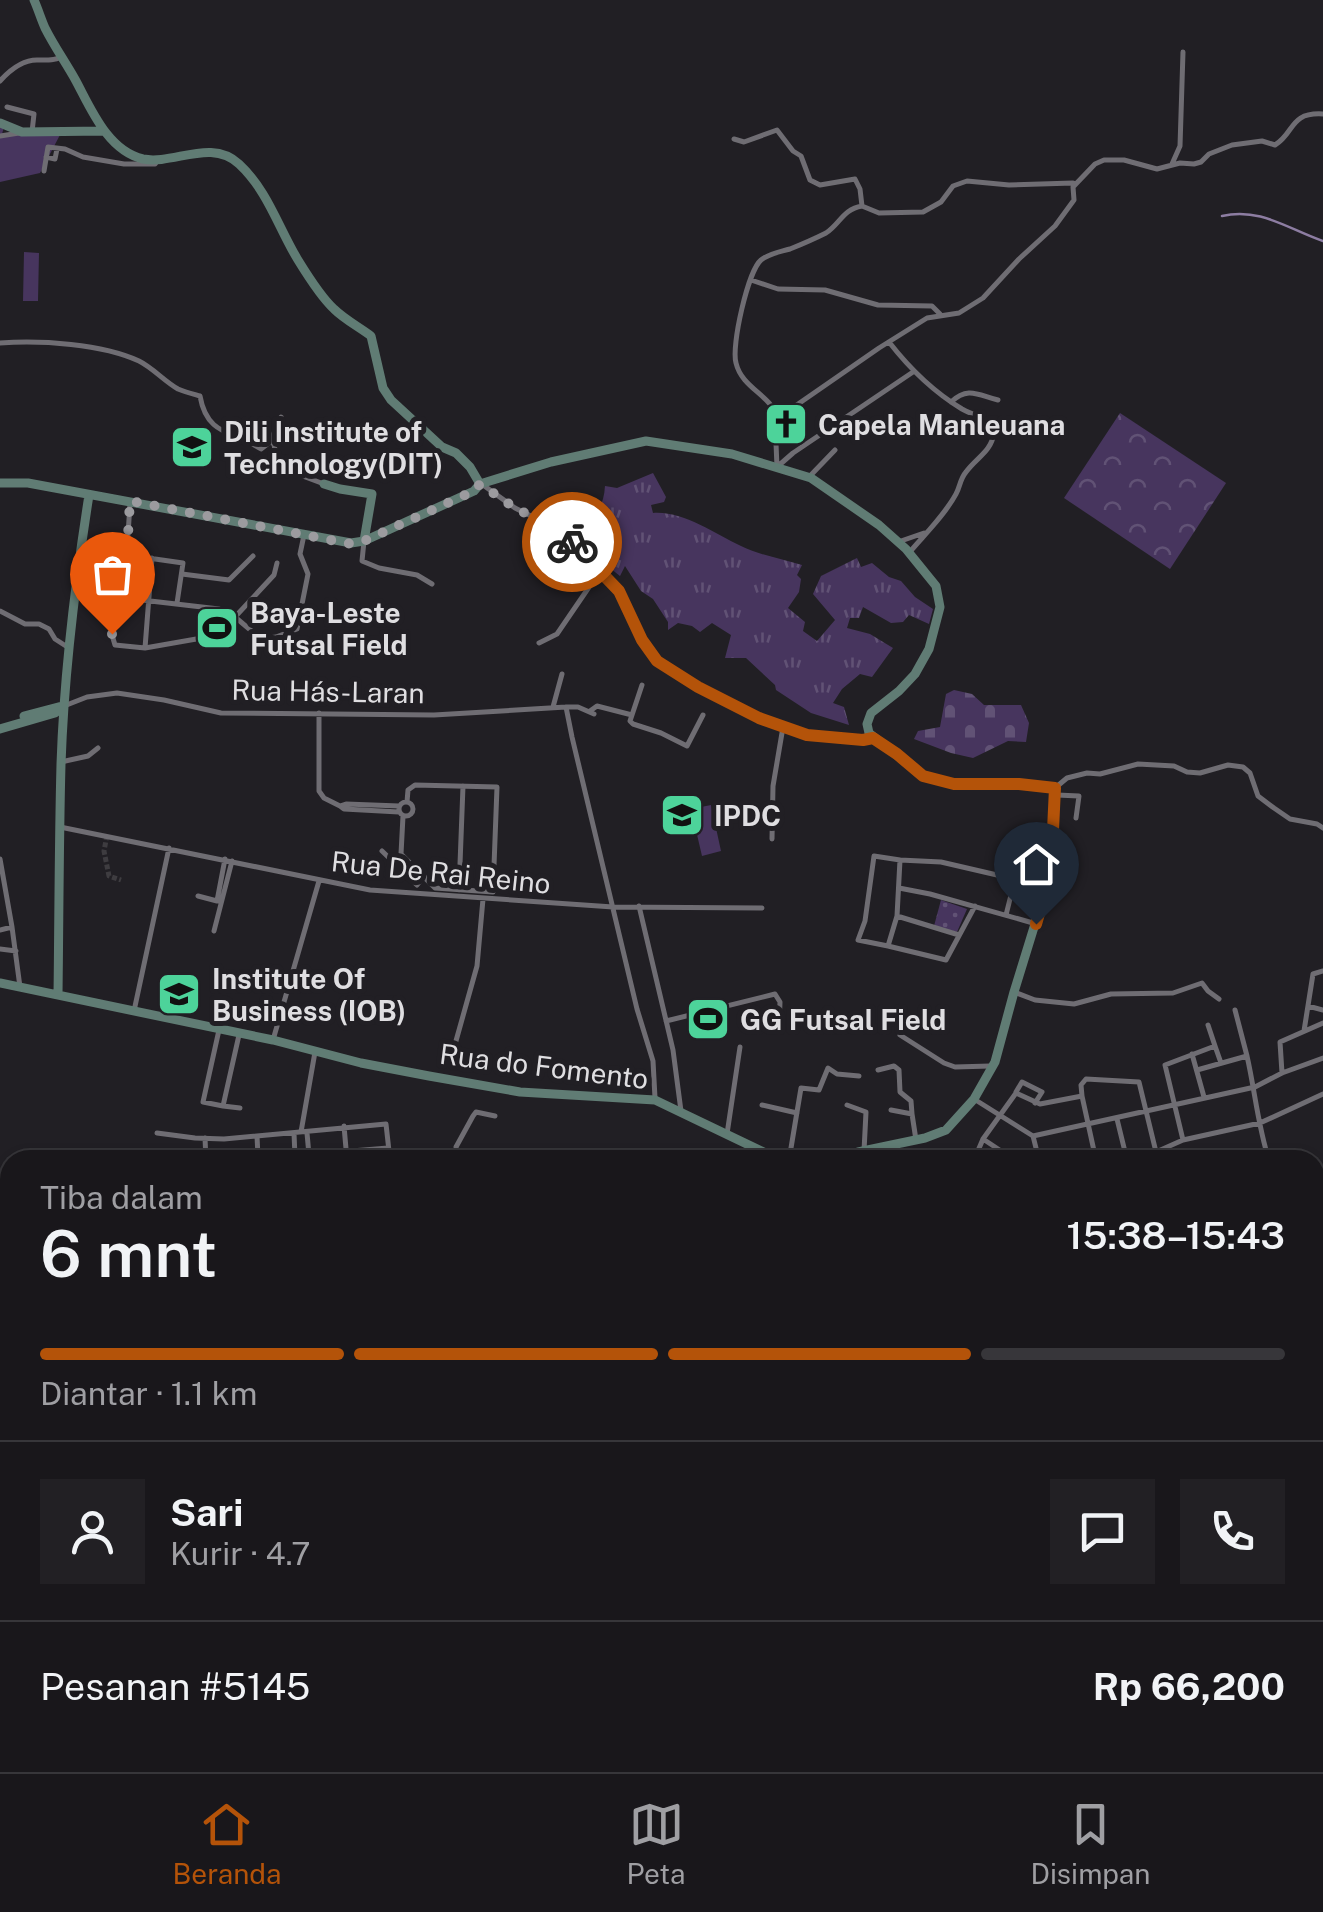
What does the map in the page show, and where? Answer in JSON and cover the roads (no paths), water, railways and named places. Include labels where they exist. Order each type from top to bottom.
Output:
[{"type":"street","points":[[34,0],[45,28],[104,131],[127,154],[144,159],[223,154],[256,180],[298,260],[326,301],[371,336],[383,388],[390,400],[442,448],[456,453],[470,466],[480,484],[515,508],[562,532],[619,591],[642,640],[657,661],[698,687],[783,727],[818,737],[873,738]]},
{"type":"street","points":[[1172,164],[1180,146],[1184,52]]},
{"type":"street","points":[[0,81],[32,59],[56,60],[62,56]]},
{"type":"street","points":[[7,107],[34,114],[28,132]]},
{"type":"street","points":[[777,466],[774,420],[927,318],[958,314],[983,298],[1055,226],[1074,200],[1073,187],[1095,164],[1104,160],[1157,168],[1180,162],[1194,164],[1232,144],[1250,141],[1275,145],[1294,121],[1311,113],[1323,114]]},
{"type":"street","points":[[0,123],[28,132]]},
{"type":"street","points":[[734,139],[744,142],[777,130],[801,156],[810,180],[820,185],[855,179],[862,206]]},
{"type":"street","points":[[0,136],[104,131]]},
{"type":"street","points":[[44,170],[46,157],[55,159],[58,149],[124,164],[156,164],[158,158]]},
{"type":"street","points":[[778,418],[774,406],[745,380],[735,361],[740,307],[756,264],[763,258],[824,234],[843,214],[862,206],[879,213],[924,212],[962,182],[1076,183]]},
{"type":"street","points":[[751,280],[778,289],[826,290],[878,305],[932,306],[942,316]]},
{"type":"street","points":[[0,343],[40,342],[111,350],[144,364],[178,389],[200,396],[210,424],[261,449],[270,442],[281,416]]},
{"type":"street","points":[[889,342],[913,372],[951,402],[987,421],[994,436],[984,455],[966,470],[956,495],[910,553]]},
{"type":"street","points":[[777,466],[913,372]]},
{"type":"street","points":[[951,402],[970,392],[998,400]]},
{"type":"street","points":[[0,483],[28,483],[351,544],[474,491],[480,484],[551,462],[646,441],[732,454],[777,466],[808,477],[845,500],[910,553],[936,586],[940,608],[928,649],[915,674],[900,691],[871,713],[869,732],[873,738],[923,776],[954,784],[1019,784],[1079,796],[1076,818]]},
{"type":"street","points":[[270,442],[284,469],[340,489],[372,494],[362,561],[417,575],[432,584]]},
{"type":"street","points":[[808,477],[835,450]]},
{"type":"street","points":[[58,995],[64,706],[89,495]]},
{"type":"street","points":[[130,501],[128,535],[120,542],[112,634],[115,645],[145,648],[202,638],[207,609]]},
{"type":"street","points":[[898,542],[927,532]]},
{"type":"street","points":[[116,598],[219,609],[261,639],[276,637],[297,629],[308,574],[300,554],[304,535]]},
{"type":"street","points":[[120,554],[181,562],[176,604]]},
{"type":"street","points":[[182,574],[229,580],[253,556]]},
{"type":"street","points":[[145,648],[152,558]]},
{"type":"street","points":[[235,617],[274,574],[276,563]]},
{"type":"street","points":[[539,643],[557,634],[600,571]]},
{"type":"street","points":[[252,599],[266,604]]},
{"type":"street","points":[[0,611],[24,624],[49,629],[69,648]]},
{"type":"street","points":[[552,707],[562,674]]},
{"type":"street","points":[[642,685],[631,723],[687,746],[703,714]]},
{"type":"street","name":"Rua Hás-Laran","points":[[0,727],[56,713],[87,696],[117,693],[221,714],[450,715],[552,707],[578,707],[592,712],[597,706],[632,715]]},
{"type":"street","points":[[566,707],[652,1061],[655,1100]]},
{"type":"street","points":[[319,713],[320,791],[324,798],[340,806],[400,811],[407,816],[413,811],[407,802]]},
{"type":"street","points":[[772,839],[773,786],[783,727]]},
{"type":"street","points":[[61,762],[88,756],[98,748]]},
{"type":"street","points":[[877,1150],[946,1130],[974,1099],[993,1066],[1051,872],[1055,792],[1067,778],[1138,764],[1174,766],[1200,773],[1228,766],[1243,767],[1250,772],[1258,796],[1290,819],[1323,828]]},
{"type":"street","points":[[416,785],[463,786],[497,787],[493,892],[436,888],[401,854],[400,811],[407,802],[408,790],[416,785]]},
{"type":"street","points":[[459,890],[463,786]]},
{"type":"street","name":"Rua De Rai Reino","points":[[60,827],[370,890],[613,907],[762,908]]},
{"type":"street","points":[[134,1011],[170,848]]},
{"type":"street","points":[[382,850],[417,885],[424,876]]},
{"type":"street","points":[[976,906],[946,960],[858,940],[874,856],[941,862],[1008,876],[1013,887],[1006,914]]},
{"type":"street","points":[[198,896],[216,901],[228,860]]},
{"type":"street","points":[[214,931],[228,860]]},
{"type":"street","points":[[888,946],[897,916],[900,860]]},
{"type":"street","points":[[0,864],[20,988]]},
{"type":"street","points":[[273,1040],[319,881]]},
{"type":"street","points":[[898,888],[1036,924]]},
{"type":"street","points":[[454,1048],[477,966],[483,898]]},
{"type":"street","points":[[638,906],[677,1072],[681,1111]]},
{"type":"street","points":[[897,916],[959,935]]},
{"type":"street","points":[[0,930],[12,927]]},
{"type":"street","points":[[0,949],[16,951]]},
{"type":"street","points":[[1304,1032],[1314,974],[1323,972]]},
{"type":"street","name":"Rua do Fomento","points":[[0,983],[273,1040],[361,1063],[520,1092],[655,1100],[760,1150]]},
{"type":"street","points":[[1014,992],[1035,1000],[1074,1004],[1111,994],[1173,993],[1202,983],[1219,999]]},
{"type":"street","points":[[666,1021],[776,994],[780,1002],[780,1029]]},
{"type":"street","points":[[1308,1006],[1323,1010]]},
{"type":"street","points":[[1235,1010],[1266,1150]]},
{"type":"street","points":[[1282,1073],[1280,1042],[1323,1024]]},
{"type":"street","points":[[1208,1025],[1221,1063]]},
{"type":"street","points":[[219,1030],[203,1104],[240,1108]]},
{"type":"street","points":[[223,1106],[238,1034]]},
{"type":"street","points":[[900,1035],[944,1063],[993,1066]]},
{"type":"street","points":[[1183,1140],[1165,1065],[1216,1046]]},
{"type":"street","points":[[728,1134],[740,1047]]},
{"type":"street","points":[[296,1150],[314,1052]]},
{"type":"street","points":[[1192,1054],[1204,1098]]},
{"type":"street","points":[[1197,1070],[1247,1056]]},
{"type":"street","points":[[1033,1136],[1254,1087],[1323,1058]]},
{"type":"street","points":[[878,1070],[894,1066],[899,1070],[900,1092],[911,1101],[916,1140]]},
{"type":"street","points":[[791,1150],[801,1088],[821,1089],[828,1068],[837,1074],[858,1076]]},
{"type":"street","points":[[1094,1150],[1082,1096],[1081,1086],[1086,1078],[1140,1082],[1156,1150]]},
{"type":"street","points":[[978,1150],[1022,1082],[1042,1092],[1035,1103]]},
{"type":"street","points":[[1016,1093],[1040,1104],[1082,1096]]},
{"type":"street","points":[[1160,1150],[1183,1140],[1260,1123],[1323,1094]]},
{"type":"street","points":[[974,1099],[1033,1136],[1037,1150]]},
{"type":"street","points":[[762,1105],[797,1113]]},
{"type":"street","points":[[847,1105],[866,1112],[861,1150]]},
{"type":"street","points":[[891,1110],[912,1114]]},
{"type":"street","points":[[457,1150],[476,1112],[495,1116]]},
{"type":"street","points":[[1117,1120],[1124,1150]]},
{"type":"street","points":[[157,1133],[205,1138],[257,1136],[386,1124],[389,1148],[361,1150]]},
{"type":"street","points":[[344,1126],[347,1150]]},
{"type":"street","points":[[301,1132],[307,1150]]},
{"type":"street","points":[[257,1136],[258,1150]]},
{"type":"street","points":[[205,1138],[206,1150]]},
{"type":"street","points":[[983,1139],[998,1150]]},
{"type":"waterway","points":[[1222,216],[1249,214],[1323,241]]},
{"type":"tunnel","points":[[107,835],[104,851],[109,876],[121,880]]},
{"type":"place","name":"Capela Manleuana","points":[[786,424]]},
{"type":"place","name":"Dili Institute of Technology(DIT)","points":[[192,447]]},
{"type":"place","name":"Baya-Leste Futsal Field","points":[[217,628]]},
{"type":"place","name":"IPDC","points":[[682,815]]},
{"type":"place","name":"Institute Of Business (IOB)","points":[[179,994]]},
{"type":"place","name":"GG Futsal Field","points":[[708,1019]]}]
